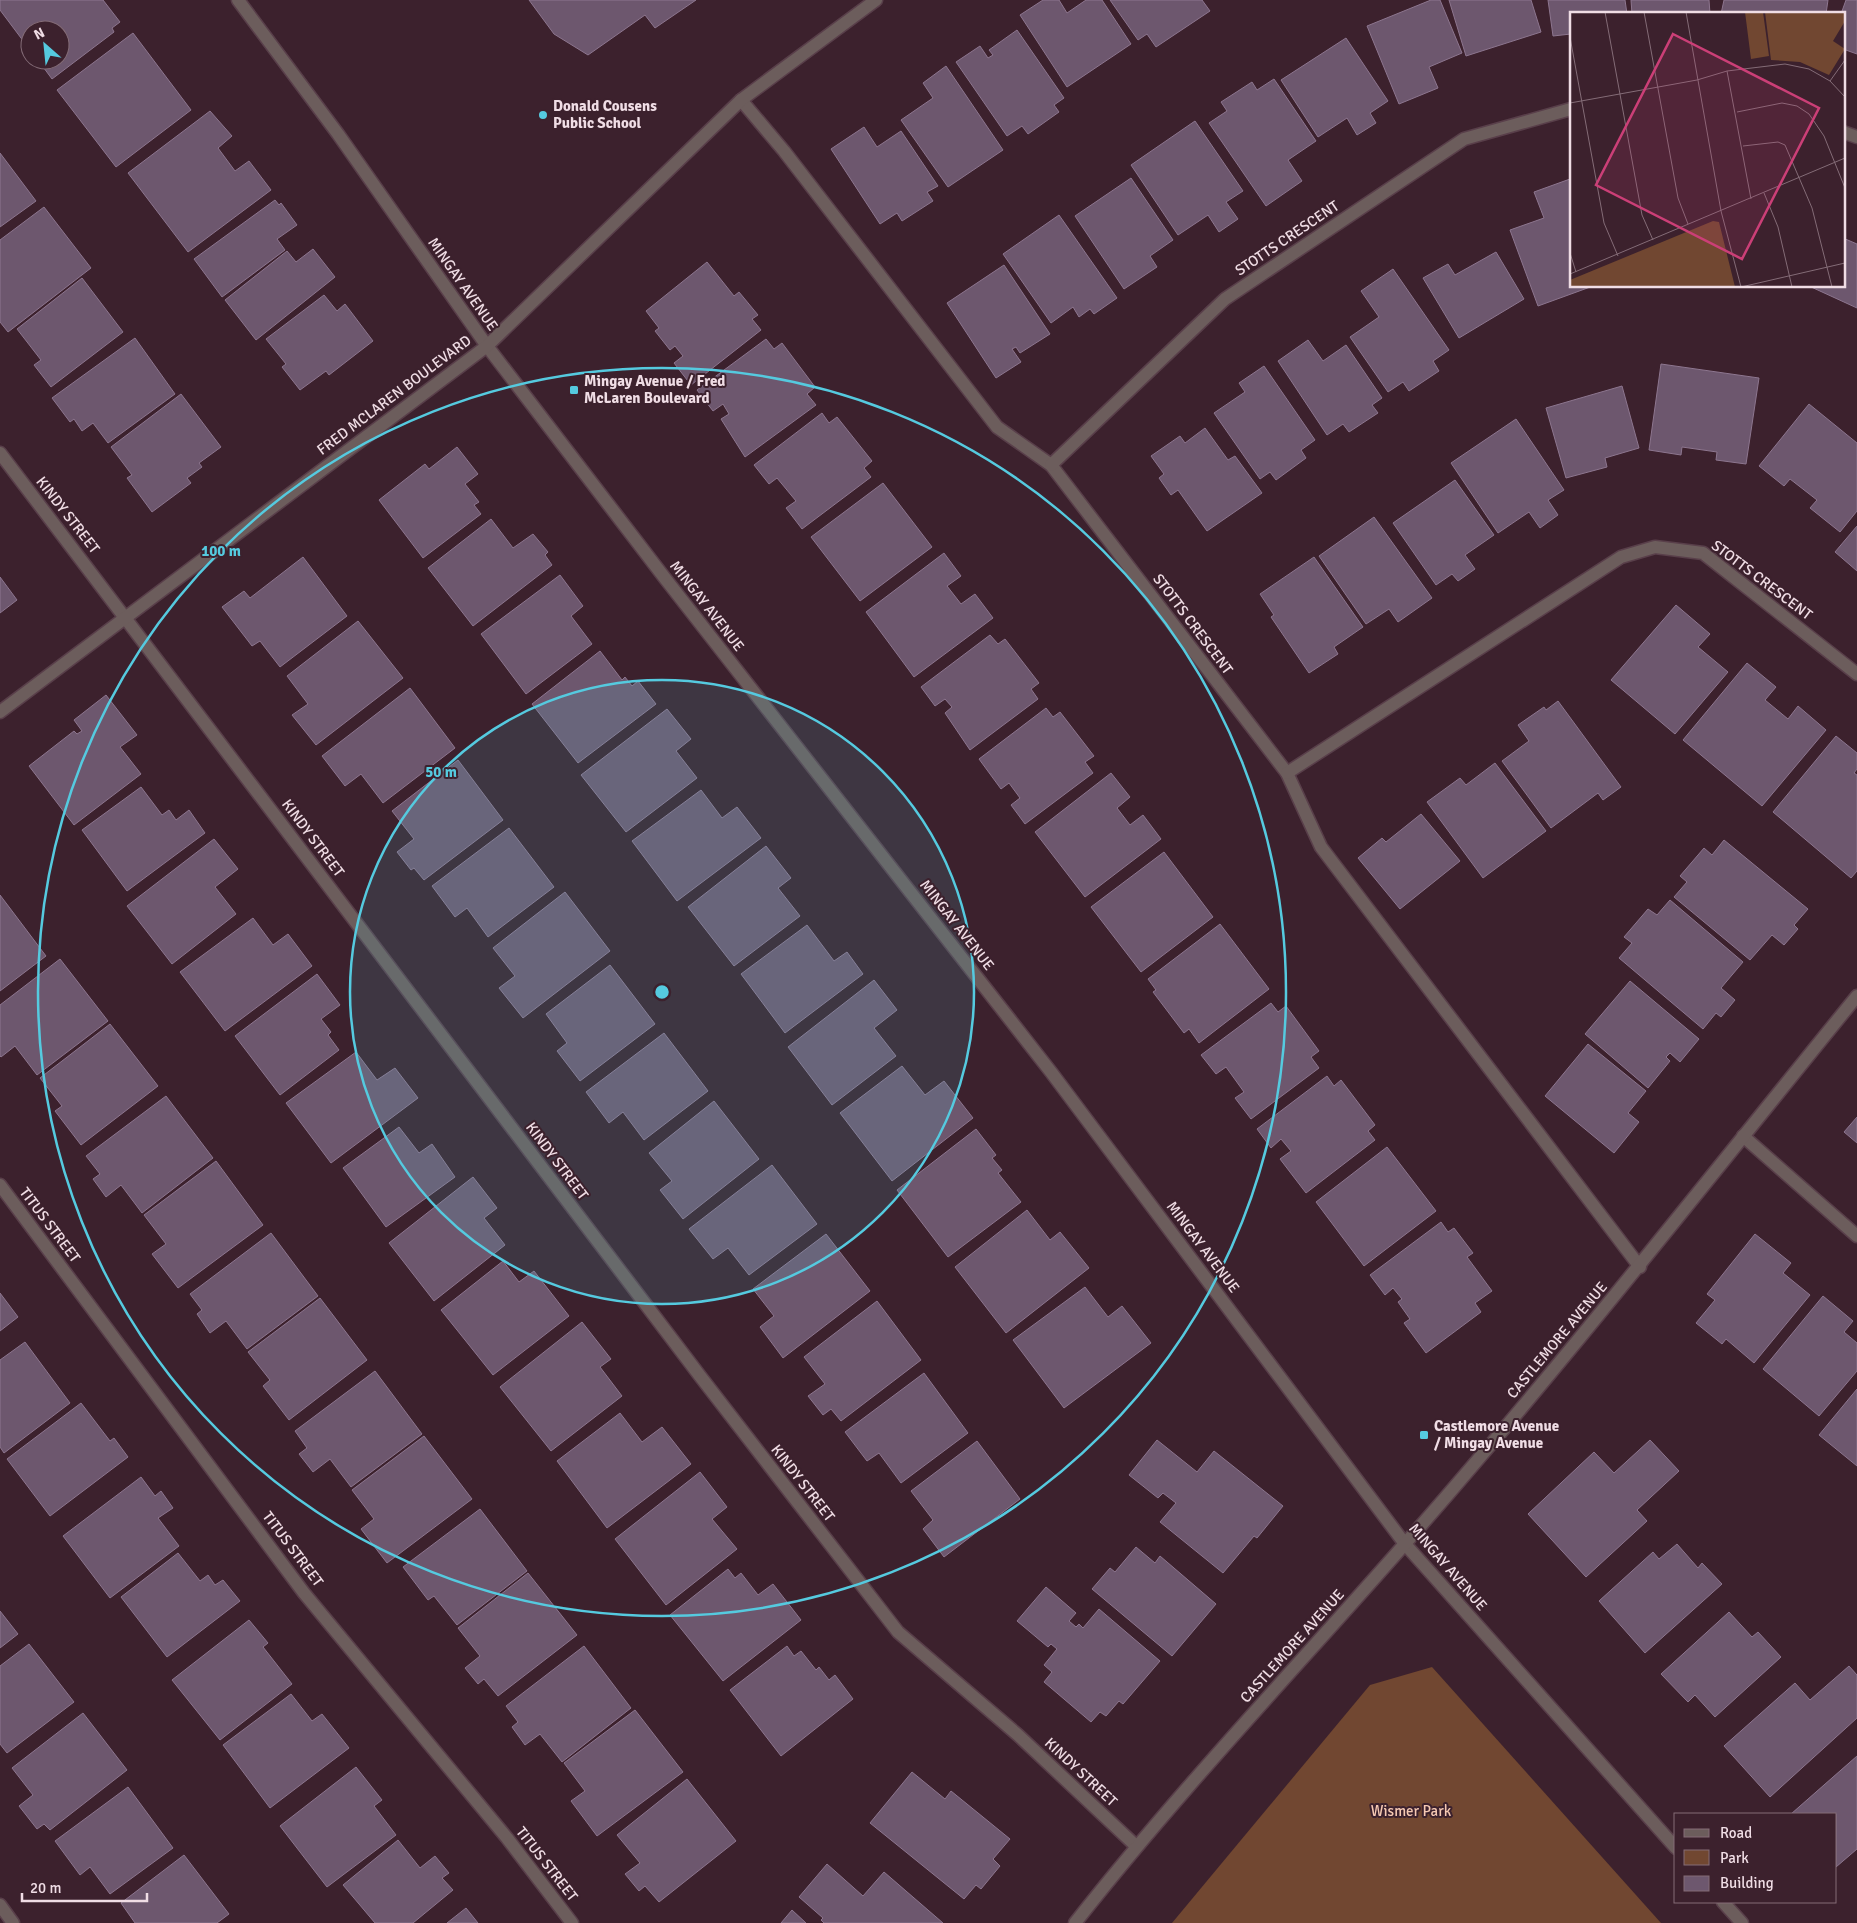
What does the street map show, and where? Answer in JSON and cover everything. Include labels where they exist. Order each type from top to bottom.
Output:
[{"type":"street","name":"MINGAY AVENUE","points":[[238,0],[338,134],[487,346],[664,577],[1051,1072],[1405,1544],[1674,1846]]},
{"type":"street","name":"FRED MCLAREN BOULEVARD","points":[[0,712],[487,346],[741,100],[876,0]]},
{"type":"street","points":[[741,100],[784,151],[997,427],[1050,465]]},
{"type":"street","name":"STOTTS CRESCENT","points":[[1570,109],[1464,139],[1225,299],[1050,465],[1287,773],[1621,556],[1655,547],[1703,553],[1857,674]]},
{"type":"street","points":[[1844,132],[1857,137]]},
{"type":"street","name":"KINDY STREET","points":[[0,453],[682,1352],[898,1632],[1018,1735],[1136,1846]]},
{"type":"street","points":[[1287,773],[1321,847],[1640,1267]]},
{"type":"street","name":"CASTLEMORE AVENUE","points":[[1075,1923],[1136,1846],[1405,1544],[1640,1267],[1857,996]]},
{"type":"street","points":[[1743,1136],[1857,1236]]},
{"type":"street","name":"TITUS STREET","points":[[0,1185],[304,1593],[507,1838],[572,1923]]},
{"type":"street","points":[[1725,1903],[1742,1923]]},
{"type":"street","points":[[0,1905],[14,1923]]},
{"type":"green space","name":"Wismer Park","points":[[1432,1667],[1661,1923],[1172,1923],[1370,1685]]},
{"type":"building","points":[[0,0],[103,0],[120,22],[112,28],[114,32],[70,65],[70,20],[20,20],[20,37],[0,10]]},
{"type":"building","points":[[529,0],[696,0],[655,28],[645,15],[588,55],[554,34]]},
{"type":"building","points":[[1043,0],[1059,0],[1067,13],[1086,0],[1102,0],[1131,44],[1067,87],[1020,15]]},
{"type":"building","points":[[1110,0],[1202,0],[1210,11],[1156,47],[1147,34],[1138,40]]},
{"type":"building","points":[[1431,0],[1440,0],[1462,53],[1429,67],[1438,88],[1399,104],[1367,26]]},
{"type":"building","points":[[1449,0],[1531,0],[1541,32],[1466,56]]},
{"type":"building","points":[[1548,0],[1625,0],[1627,12],[1570,12],[1570,34],[1553,36]]},
{"type":"building","points":[[1631,0],[1709,0],[1710,12],[1632,12]]},
{"type":"building","points":[[1724,0],[1828,0],[1826,12],[1721,12]]},
{"type":"building","points":[[1846,0],[1857,0],[1857,54],[1844,49],[1844,12],[1842,12]]},
{"type":"building","points":[[1017,30],[1064,98],[1054,105],[1059,112],[1028,134],[1022,126],[1007,136],[956,62],[980,46],[988,58],[993,55],[989,50]]},
{"type":"building","points":[[133,33],[191,110],[116,167],[57,90]]},
{"type":"building","points":[[1346,38],[1388,101],[1370,113],[1376,123],[1357,135],[1347,118],[1318,137],[1281,80]]},
{"type":"building","points":[[946,66],[1003,150],[948,187],[901,120],[933,98],[923,83]]},
{"type":"building","points":[[45,70],[64,70],[52,79]]},
{"type":"building","points":[[1274,79],[1316,141],[1288,160],[1302,181],[1266,206],[1209,123],[1227,111],[1221,102],[1252,82],[1257,90]]},
{"type":"building","points":[[210,111],[232,136],[218,148],[235,171],[249,161],[271,190],[188,252],[128,173]]},
{"type":"building","points":[[1195,121],[1243,191],[1226,202],[1238,219],[1219,232],[1208,215],[1178,235],[1131,165]]},
{"type":"building","points":[[864,127],[877,147],[901,131],[938,186],[927,192],[933,201],[902,221],[897,213],[880,224],[831,149]]},
{"type":"building","points":[[0,153],[36,201],[0,227]]},
{"type":"building","points":[[1131,178],[1173,240],[1150,256],[1157,267],[1124,289],[1075,216]]},
{"type":"building","points":[[1570,179],[1570,288],[1588,288],[1538,306],[1510,230],[1544,218],[1534,192]]},
{"type":"building","points":[[275,200],[279,205],[281,203],[297,225],[277,239],[285,250],[222,297],[194,259]]},
{"type":"building","points":[[44,207],[91,268],[8,332],[0,322],[0,240]]},
{"type":"building","points":[[1059,215],[1117,298],[1094,314],[1090,309],[1079,317],[1073,307],[1051,323],[1003,254]]},
{"type":"building","points":[[1844,238],[1857,244],[1857,308],[1813,288],[1844,288]]},
{"type":"building","points":[[313,249],[335,277],[256,340],[225,300],[287,251],[296,262]]},
{"type":"building","points":[[1496,252],[1524,299],[1459,338],[1423,278],[1448,264],[1455,275]]},
{"type":"building","points":[[707,262],[734,296],[739,292],[758,315],[752,319],[761,330],[691,385],[674,363],[683,356],[675,346],[670,350],[655,331],[659,328],[646,311]]},
{"type":"building","points":[[1004,265],[1050,334],[1020,353],[1016,347],[1012,349],[1021,362],[996,378],[947,303]]},
{"type":"building","points":[[1393,269],[1449,350],[1433,361],[1439,371],[1409,391],[1403,382],[1388,392],[1350,337],[1379,317],[1361,291]]},
{"type":"building","points":[[82,278],[123,332],[51,387],[34,365],[41,360],[17,329]]},
{"type":"building","points":[[324,295],[337,311],[345,304],[373,341],[329,375],[326,371],[300,390],[282,367],[286,364],[266,339]]},
{"type":"building","points":[[135,338],[175,394],[108,443],[93,423],[82,431],[74,419],[70,422],[52,398]]},
{"type":"building","points":[[766,339],[774,349],[782,343],[815,387],[807,394],[816,405],[745,457],[721,419],[729,414],[723,404],[713,411],[697,390]]},
{"type":"building","points":[[1308,340],[1323,361],[1346,345],[1382,398],[1372,405],[1378,413],[1349,432],[1343,424],[1327,435],[1278,361]]},
{"type":"building","points":[[1661,364],[1759,378],[1746,464],[1716,460],[1717,452],[1682,447],[1681,455],[1649,450]]},
{"type":"building","points":[[1264,366],[1315,440],[1301,450],[1306,458],[1276,480],[1270,472],[1260,479],[1214,413],[1245,392],[1239,383]]},
{"type":"building","points":[[1622,386],[1639,448],[1605,458],[1607,467],[1566,478],[1546,408]]},
{"type":"building","points":[[181,394],[221,447],[199,463],[202,467],[187,478],[191,483],[152,512],[127,478],[132,475],[111,447]]},
{"type":"building","points":[[1809,404],[1857,443],[1857,511],[1840,532],[1810,508],[1817,500],[1790,479],[1784,486],[1759,466]]},
{"type":"building","points":[[822,413],[829,423],[837,417],[872,461],[864,468],[871,477],[802,529],[786,508],[796,501],[777,478],[769,484],[754,465]]},
{"type":"building","points":[[1516,419],[1564,490],[1548,500],[1558,515],[1540,528],[1529,512],[1498,533],[1451,463]]},
{"type":"building","points":[[1205,428],[1228,460],[1235,456],[1262,493],[1207,531],[1178,490],[1171,495],[1159,478],[1164,474],[1151,456],[1180,436],[1185,443]]},
{"type":"building","points":[[457,447],[478,474],[465,484],[479,502],[474,505],[481,514],[423,558],[379,500],[425,464],[429,469]]},
{"type":"building","points":[[1455,480],[1494,535],[1465,555],[1475,569],[1458,581],[1452,574],[1436,585],[1393,523]]},
{"type":"building","points":[[883,483],[932,547],[860,601],[811,537]]},
{"type":"building","points":[[1374,517],[1432,598],[1398,622],[1389,609],[1366,624],[1319,556]]},
{"type":"building","points":[[491,519],[513,548],[533,534],[548,552],[545,555],[552,565],[473,626],[428,568]]},
{"type":"building","points":[[1857,526],[1857,571],[1835,552]]},
{"type":"building","points":[[944,553],[961,576],[947,586],[961,604],[975,594],[993,618],[914,677],[866,612]]},
{"type":"building","points":[[303,557],[347,616],[280,667],[260,641],[252,646],[222,607],[244,591],[250,598]]},
{"type":"building","points":[[1314,557],[1363,627],[1334,647],[1338,654],[1309,673],[1271,617],[1274,615],[1260,594]]},
{"type":"building","points":[[560,575],[583,606],[571,616],[592,644],[526,694],[481,634]]},
{"type":"building","points":[[0,577],[17,600],[0,613]]},
{"type":"building","points":[[1676,605],[1710,634],[1698,647],[1728,672],[1675,734],[1611,680]]},
{"type":"building","points":[[358,621],[403,678],[316,745],[292,715],[308,704],[287,676]]},
{"type":"building","points":[[990,635],[998,644],[1005,639],[1039,683],[1031,689],[1038,699],[970,750],[945,713],[952,707],[945,699],[935,706],[921,687]]},
{"type":"building","points":[[600,651],[622,680],[625,677],[632,686],[638,681],[656,704],[578,763],[532,704]]},
{"type":"building","points":[[1747,663],[1776,687],[1765,700],[1788,719],[1798,706],[1826,730],[1762,806],[1683,740]]},
{"type":"building","points":[[410,688],[455,748],[383,803],[361,774],[345,786],[322,756]]},
{"type":"building","points":[[106,695],[137,735],[120,747],[141,774],[74,825],[29,766],[74,731],[77,734],[82,731],[74,720]]},
{"type":"building","points":[[1558,701],[1621,787],[1603,800],[1598,793],[1551,828],[1502,761],[1529,741],[1518,725],[1544,707],[1546,710]]},
{"type":"building","points":[[1046,708],[1053,717],[1060,712],[1094,756],[1085,762],[1093,773],[1025,824],[1011,805],[1020,798],[1009,783],[1001,789],[979,759]]},
{"type":"building","points":[[667,709],[691,739],[676,751],[697,778],[626,832],[581,775]]},
{"type":"building","points":[[1836,736],[1857,753],[1857,769],[1854,773],[1857,775],[1857,871],[1851,878],[1773,812]]},
{"type":"building","points":[[458,760],[503,820],[424,880],[414,868],[411,870],[397,852],[414,839],[392,811]]},
{"type":"building","points":[[1495,763],[1546,831],[1483,878],[1427,802],[1460,778],[1466,785]]},
{"type":"building","points":[[1111,773],[1130,797],[1117,808],[1130,825],[1143,815],[1161,839],[1085,897],[1035,832]]},
{"type":"building","points":[[141,787],[162,815],[169,810],[176,820],[189,810],[205,833],[127,891],[82,830]]},
{"type":"building","points":[[701,790],[722,818],[737,807],[761,838],[677,901],[632,841]]},
{"type":"building","points":[[1421,814],[1460,861],[1400,909],[1358,858],[1382,838],[1386,842]]},
{"type":"building","points":[[509,828],[554,887],[488,937],[467,908],[455,917],[432,886]]},
{"type":"building","points":[[214,839],[238,869],[215,887],[236,914],[172,964],[127,906]]},
{"type":"building","points":[[1724,840],[1808,909],[1794,925],[1798,929],[1784,945],[1772,935],[1750,960],[1674,897],[1687,882],[1680,876],[1704,848],[1712,855]]},
{"type":"building","points":[[766,846],[791,878],[778,888],[800,916],[734,966],[688,907]]},
{"type":"building","points":[[1164,852],[1213,917],[1141,972],[1091,907]]},
{"type":"building","points":[[565,892],[610,951],[523,1018],[499,988],[515,976],[493,948]]},
{"type":"building","points":[[0,895],[46,956],[0,991]]},
{"type":"building","points":[[1670,900],[1743,962],[1721,988],[1735,1000],[1721,1017],[1716,1013],[1703,1029],[1619,958],[1632,943],[1624,937],[1648,909],[1657,915]]},
{"type":"building","points":[[253,918],[273,945],[288,934],[312,966],[225,1031],[180,972]]},
{"type":"building","points":[[1220,924],[1269,989],[1199,1043],[1189,1029],[1184,1033],[1153,992],[1156,990],[1148,979]]},
{"type":"building","points":[[807,925],[834,961],[847,952],[863,974],[785,1033],[741,974]]},
{"type":"building","points":[[60,959],[108,1021],[37,1075],[15,1046],[0,1056],[0,1005]]},
{"type":"building","points":[[610,965],[655,1024],[580,1081],[557,1051],[567,1043],[546,1014]]},
{"type":"building","points":[[317,974],[340,1005],[321,1019],[331,1032],[328,1035],[339,1050],[280,1095],[235,1036]]},
{"type":"building","points":[[874,980],[897,1010],[874,1028],[896,1056],[832,1105],[788,1047]]},
{"type":"building","points":[[1630,981],[1699,1039],[1680,1062],[1670,1053],[1666,1057],[1670,1061],[1648,1088],[1585,1034]]},
{"type":"building","points":[[1271,1003],[1278,1012],[1286,1006],[1319,1051],[1311,1057],[1319,1068],[1251,1119],[1235,1098],[1244,1092],[1226,1067],[1216,1074],[1201,1055]]},
{"type":"building","points":[[110,1024],[158,1086],[81,1145],[55,1111],[62,1106],[40,1078]]},
{"type":"building","points":[[664,1033],[708,1091],[644,1140],[623,1112],[609,1123],[586,1092]]},
{"type":"building","points":[[1588,1044],[1646,1091],[1628,1113],[1639,1122],[1614,1153],[1545,1096]]},
{"type":"building","points":[[356,1052],[377,1080],[395,1068],[418,1098],[331,1163],[286,1103]]},
{"type":"building","points":[[902,1066],[925,1095],[944,1081],[973,1118],[892,1181],[840,1113]]},
{"type":"building","points":[[1327,1076],[1334,1086],[1341,1080],[1375,1125],[1368,1131],[1375,1140],[1306,1193],[1280,1159],[1291,1151],[1281,1139],[1271,1148],[1257,1129]]},
{"type":"building","points":[[166,1096],[213,1158],[142,1213],[121,1185],[106,1197],[93,1179],[100,1174],[86,1156]]},
{"type":"building","points":[[714,1101],[759,1159],[683,1219],[660,1190],[672,1181],[649,1153]]},
{"type":"building","points":[[1857,1117],[1857,1143],[1844,1132]]},
{"type":"building","points":[[399,1127],[419,1153],[432,1144],[455,1177],[386,1227],[343,1168]]},
{"type":"building","points":[[976,1129],[996,1155],[992,1158],[1002,1170],[998,1173],[1021,1202],[948,1257],[897,1190]]},
{"type":"building","points":[[1387,1147],[1436,1211],[1364,1266],[1316,1202]]},
{"type":"building","points":[[216,1161],[263,1225],[178,1288],[152,1254],[166,1244],[144,1215]]},
{"type":"building","points":[[772,1165],[817,1224],[749,1275],[728,1248],[713,1259],[689,1229]]},
{"type":"building","points":[[473,1177],[497,1208],[484,1218],[505,1245],[434,1301],[389,1243]]},
{"type":"building","points":[[1027,1210],[1050,1240],[1060,1232],[1089,1268],[1006,1333],[955,1267]]},
{"type":"building","points":[[1441,1222],[1448,1232],[1454,1228],[1473,1253],[1467,1257],[1492,1291],[1475,1303],[1481,1312],[1426,1353],[1404,1323],[1410,1319],[1398,1302],[1402,1299],[1393,1288],[1385,1295],[1370,1275]]},
{"type":"building","points":[[271,1233],[318,1296],[247,1349],[226,1321],[210,1333],[197,1314],[202,1310],[190,1294]]},
{"type":"building","points":[[826,1234],[870,1291],[783,1358],[760,1327],[774,1316],[753,1289]]},
{"type":"building","points":[[1755,1234],[1791,1263],[1783,1273],[1810,1295],[1754,1363],[1726,1339],[1722,1344],[1696,1323],[1715,1300],[1707,1294]]},
{"type":"building","points":[[503,1261],[519,1282],[534,1271],[569,1316],[493,1375],[441,1310]]},
{"type":"building","points":[[1085,1287],[1108,1317],[1122,1306],[1151,1343],[1064,1408],[1013,1340]]},
{"type":"building","points":[[0,1293],[18,1317],[0,1331]]},
{"type":"building","points":[[1823,1296],[1853,1321],[1844,1332],[1857,1343],[1857,1371],[1819,1416],[1763,1369]]},
{"type":"building","points":[[320,1298],[367,1360],[289,1420],[263,1386],[270,1380],[248,1352]]},
{"type":"building","points":[[877,1301],[921,1360],[841,1421],[831,1409],[823,1415],[808,1396],[825,1384],[804,1357]]},
{"type":"building","points":[[582,1322],[611,1359],[600,1367],[622,1396],[551,1451],[500,1387]]},
{"type":"building","points":[[25,1342],[70,1403],[4,1453],[0,1447],[0,1360]]},
{"type":"building","points":[[375,1371],[422,1434],[351,1487],[330,1459],[313,1472],[299,1454],[307,1448],[295,1431]]},
{"type":"building","points":[[924,1373],[968,1433],[901,1483],[879,1453],[867,1461],[845,1432]]},
{"type":"building","points":[[1857,1389],[1857,1466],[1819,1435]]},
{"type":"building","points":[[81,1403],[110,1441],[114,1438],[128,1457],[50,1516],[7,1459]]},
{"type":"building","points":[[620,1413],[642,1442],[662,1427],[691,1464],[607,1528],[557,1461]]},
{"type":"building","points":[[424,1436],[472,1499],[387,1563],[361,1529],[374,1519],[352,1490]]},
{"type":"building","points":[[1157,1440],[1197,1472],[1214,1451],[1283,1506],[1257,1538],[1254,1536],[1223,1573],[1160,1522],[1176,1503],[1163,1493],[1158,1498],[1129,1475]]},
{"type":"building","points":[[1650,1440],[1679,1471],[1637,1510],[1647,1521],[1586,1577],[1528,1514],[1594,1452],[1614,1473]]},
{"type":"building","points":[[977,1441],[1020,1499],[944,1557],[923,1529],[933,1520],[911,1491]]},
{"type":"building","points":[[700,1472],[727,1507],[712,1519],[737,1549],[666,1605],[615,1539]]},
{"type":"building","points":[[141,1477],[155,1496],[161,1491],[173,1508],[158,1518],[179,1546],[110,1598],[63,1536]]},
{"type":"building","points":[[480,1509],[527,1571],[457,1625],[434,1596],[428,1600],[403,1567]]},
{"type":"building","points":[[1677,1544],[1698,1568],[1702,1563],[1722,1584],[1645,1653],[1599,1601],[1653,1552],[1659,1559]]},
{"type":"building","points":[[1136,1547],[1155,1563],[1160,1556],[1216,1604],[1172,1656],[1092,1589],[1110,1568],[1115,1572]]},
{"type":"building","points":[[178,1553],[200,1581],[208,1575],[215,1585],[223,1580],[240,1601],[167,1657],[121,1597]]},
{"type":"building","points":[[728,1569],[735,1578],[741,1573],[758,1595],[773,1584],[801,1620],[723,1681],[670,1615]]},
{"type":"building","points":[[528,1573],[577,1635],[498,1696],[484,1679],[478,1684],[465,1668],[480,1656],[458,1628]]},
{"type":"building","points":[[1046,1587],[1076,1613],[1069,1621],[1076,1627],[1079,1624],[1083,1628],[1099,1609],[1160,1661],[1123,1704],[1119,1701],[1106,1716],[1100,1712],[1091,1722],[1044,1682],[1052,1672],[1044,1665],[1057,1649],[1051,1644],[1048,1647],[1017,1621]]},
{"type":"building","points":[[0,1611],[18,1634],[0,1648]]},
{"type":"building","points":[[1729,1612],[1752,1637],[1758,1632],[1781,1657],[1715,1717],[1695,1695],[1688,1702],[1661,1674]]},
{"type":"building","points":[[249,1620],[268,1643],[263,1647],[292,1684],[220,1740],[172,1680]]},
{"type":"building","points":[[29,1644],[74,1702],[7,1753],[0,1744],[0,1666]]},
{"type":"building","points":[[584,1646],[631,1708],[562,1762],[540,1734],[525,1745],[512,1727],[518,1722],[506,1706]]},
{"type":"building","points":[[787,1646],[794,1656],[801,1651],[816,1670],[819,1667],[829,1680],[835,1675],[853,1699],[781,1756],[730,1690]]},
{"type":"building","points":[[1849,1666],[1857,1675],[1857,1718],[1770,1797],[1724,1746],[1795,1683],[1810,1700]]},
{"type":"building","points":[[291,1694],[312,1721],[322,1714],[349,1748],[270,1808],[223,1745]]},
{"type":"building","points":[[635,1710],[683,1772],[597,1836],[571,1801],[585,1791],[564,1763]]},
{"type":"building","points":[[83,1713],[127,1770],[50,1830],[44,1824],[37,1829],[19,1806],[33,1795],[12,1768]]},
{"type":"building","points":[[1857,1756],[1857,1849],[1837,1866],[1837,1813],[1792,1813]]},
{"type":"building","points":[[356,1767],[382,1800],[374,1806],[396,1835],[327,1887],[280,1826]]},
{"type":"building","points":[[912,1772],[945,1799],[951,1791],[1010,1839],[993,1859],[1000,1866],[981,1889],[976,1885],[964,1899],[870,1823]]},
{"type":"building","points":[[687,1779],[736,1841],[659,1902],[645,1886],[639,1891],[625,1874],[640,1863],[617,1835]]},
{"type":"building","points":[[128,1787],[173,1848],[110,1894],[90,1867],[80,1875],[55,1841]]},
{"type":"building","points":[[398,1840],[420,1868],[435,1856],[449,1873],[442,1878],[453,1890],[413,1923],[375,1923],[343,1885]]},
{"type":"building","points":[[184,1855],[229,1914],[217,1923],[135,1923],[121,1903]]},
{"type":"building","points":[[827,1864],[863,1896],[884,1872],[943,1923],[824,1923],[821,1920],[823,1918],[799,1897]]},
{"type":"building","points":[[466,1908],[478,1923],[447,1923]]},
{"type":"building","points":[[792,1910],[806,1923],[781,1923]]},
{"type":"place","name":"Donald Cousens Public School","points":[[543,115]]},
{"type":"place","name":"Mingay Avenue / Fred McLaren Boulevard","points":[[574,390]]},
{"type":"place","name":"Castlemore Avenue / Mingay Avenue","points":[[1424,1435]]}]
